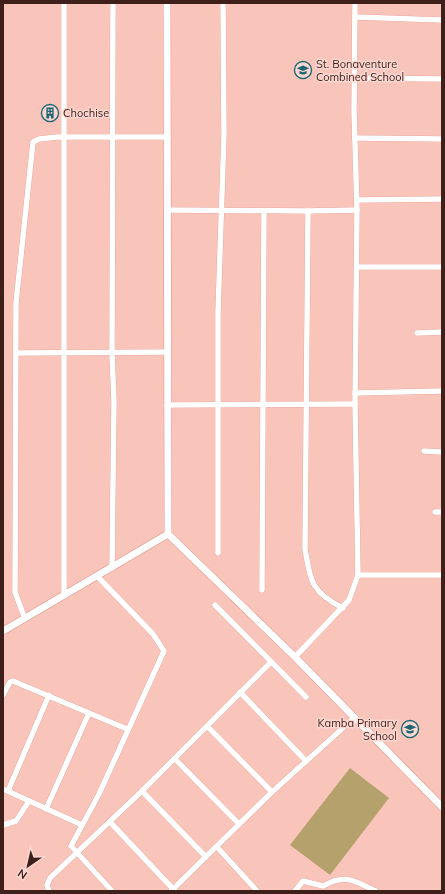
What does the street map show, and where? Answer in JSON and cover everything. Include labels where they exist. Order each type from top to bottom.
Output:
[{"type":"street","points":[[64,3],[64,596]]},
{"type":"street","points":[[112,568],[114,400],[112,353],[113,3]]},
{"type":"street","points":[[167,3],[168,534],[295,657],[442,807]]},
{"type":"street","points":[[218,554],[218,312],[224,134],[223,3]]},
{"type":"street","points":[[295,657],[343,608],[349,600],[358,575],[355,404],[357,200],[354,78],[355,3]]},
{"type":"street","points":[[355,17],[442,20]]},
{"type":"street","points":[[354,78],[442,79]]},
{"type":"street","points":[[25,619],[15,592],[16,303],[33,142],[38,139],[113,136],[168,137]]},
{"type":"street","points":[[355,138],[442,139]]},
{"type":"street","points":[[357,200],[442,199]]},
{"type":"street","points":[[168,210],[221,212],[308,212],[357,210]]},
{"type":"street","points":[[262,590],[264,211]]},
{"type":"street","points":[[308,212],[305,549],[309,569],[316,589],[325,599],[343,608]]},
{"type":"street","points":[[356,267],[442,267]]},
{"type":"street","points":[[417,333],[442,332]]},
{"type":"street","points":[[17,352],[65,354],[167,352]]},
{"type":"street","points":[[355,393],[442,391]]},
{"type":"street","points":[[167,405],[355,404]]},
{"type":"street","points":[[424,451],[442,452]]},
{"type":"street","points":[[435,512],[442,512]]},
{"type":"street","points":[[3,631],[168,534]]},
{"type":"street","points":[[358,575],[442,574]]},
{"type":"street","points":[[97,576],[153,634],[162,645],[164,651],[127,729],[100,794],[71,846],[112,891]]},
{"type":"street","points":[[215,605],[306,697]]},
{"type":"street","points":[[49,891],[47,885],[50,878],[208,727],[240,692],[271,662]]},
{"type":"street","points":[[3,695],[10,682],[13,681],[127,729]]},
{"type":"street","points":[[240,692],[305,760]]},
{"type":"street","points":[[49,695],[5,790],[82,825]]},
{"type":"street","points":[[46,809],[89,713]]},
{"type":"street","points":[[110,822],[173,890],[238,824],[305,760],[354,718]]},
{"type":"street","points":[[208,727],[272,792]]},
{"type":"street","points":[[175,759],[238,824]]},
{"type":"street","points":[[142,791],[206,857]]},
{"type":"street","points":[[3,825],[16,821],[28,801]]},
{"type":"street","points":[[217,847],[257,891]]},
{"type":"street","points":[[295,891],[303,881],[324,888],[331,881],[347,878],[376,891]]},
{"type":"shaded area","points":[[350,768],[389,798],[330,875],[290,845]]},
{"type":"place","name":"St. Bonaventure Combined School","points":[[303,70]]},
{"type":"place","name":"Chochise","points":[[50,113]]},
{"type":"place","name":"Kamba Primary School","points":[[410,729]]}]
